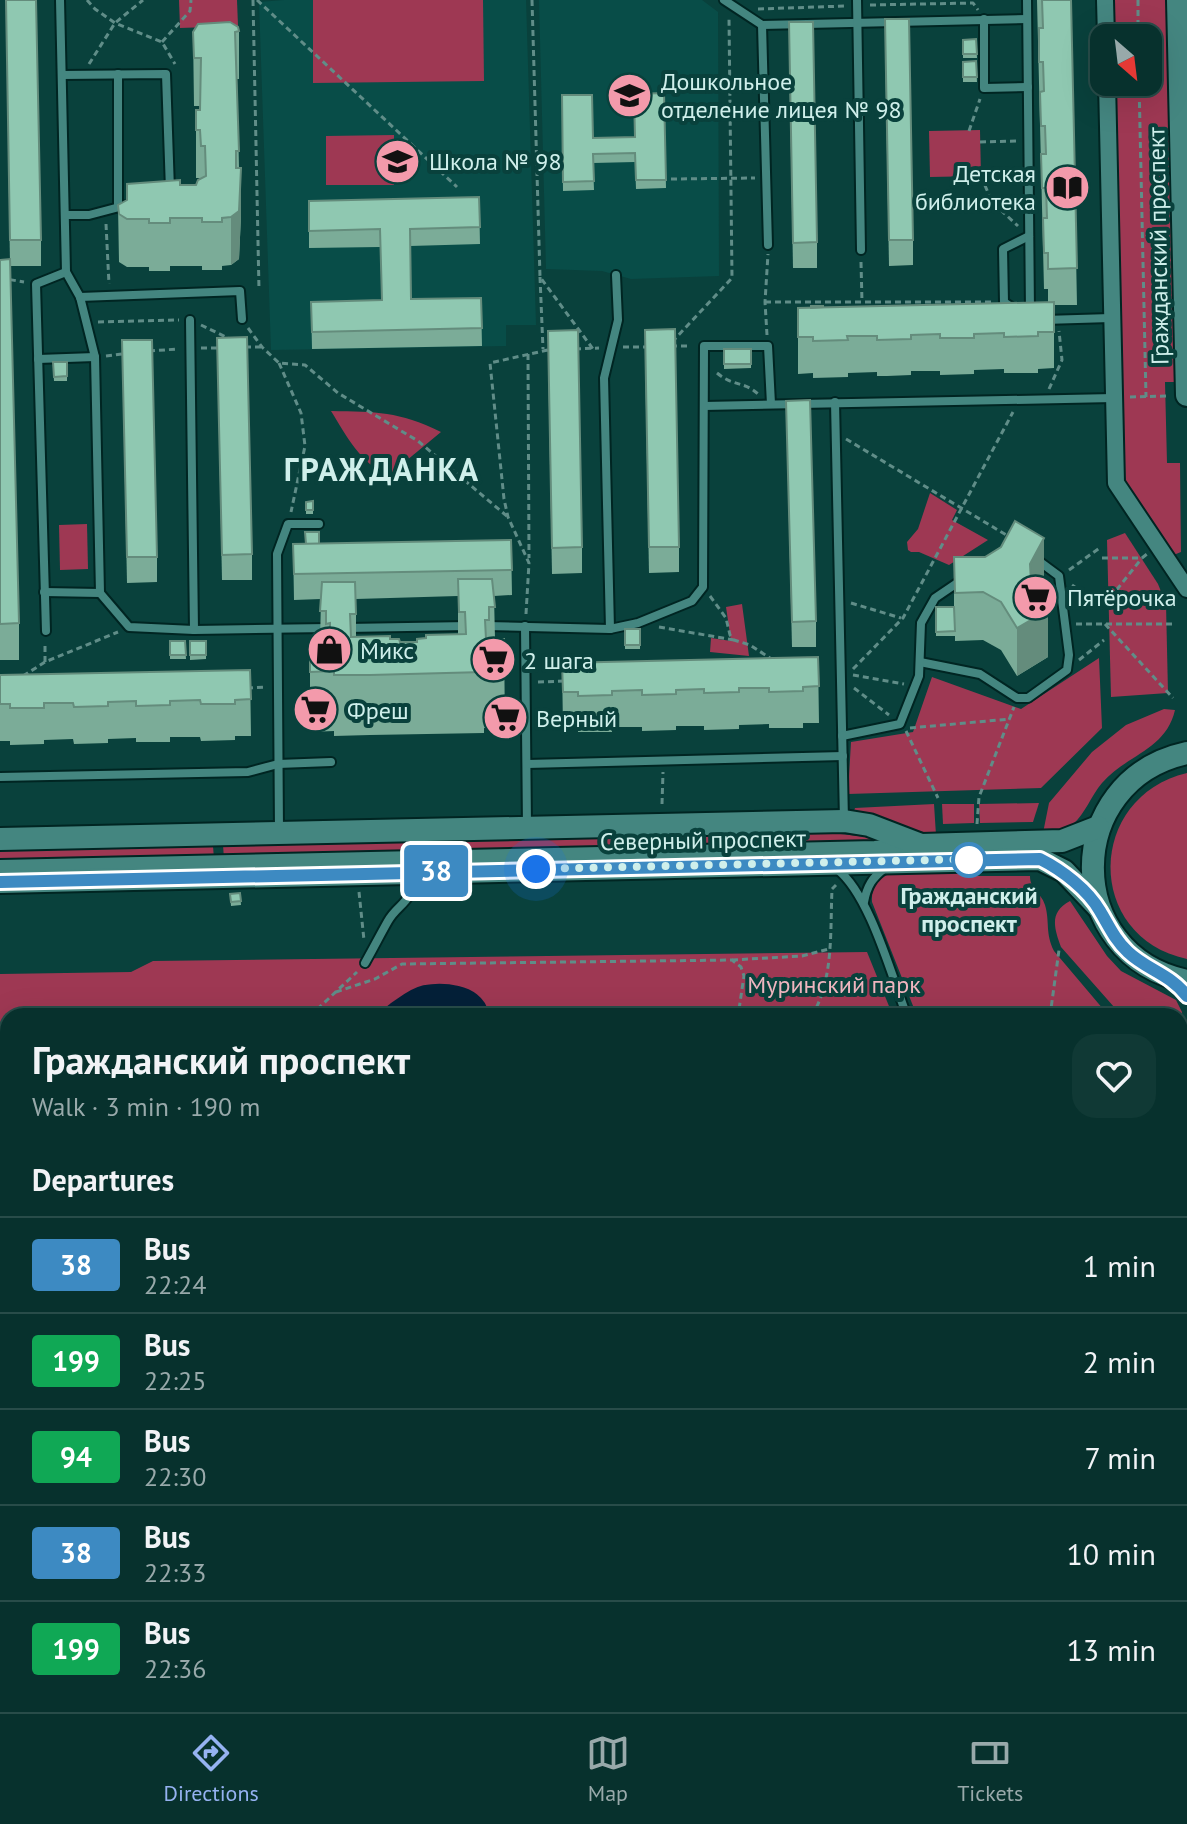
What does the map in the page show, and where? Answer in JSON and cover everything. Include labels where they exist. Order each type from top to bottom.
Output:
[{"type":"main road","name":"Гражданский проспект","points":[[1178,0],[1183,395]]},
{"type":"main road","points":[[1183,748],[1126,784],[1114,799],[1098,827],[1091,871],[1099,908],[1111,932],[1127,951],[1148,967],[1179,980],[1187,995]]},
{"type":"main road","name":"Северный проспект","points":[[0,839],[844,821],[869,825],[921,845],[1062,841],[1098,827]]},
{"type":"main road","name":"Северный проспект","points":[[0,882],[412,872],[838,870],[894,861],[1040,859],[1064,871],[1099,908]]},
{"type":"street","points":[[1105,0],[1106,24]]},
{"type":"street","points":[[1107,96],[1111,318],[1118,398],[1116,483],[1187,589]]},
{"type":"street","name":"Северный проспект","points":[[0,868],[859,850],[921,845]]},
{"type":"lane","points":[[60,0],[66,272],[80,297],[95,357],[100,593],[129,627],[194,630],[525,626],[610,629],[638,623],[692,601],[703,587],[704,346],[768,346],[771,404]]},
{"type":"lane","points":[[724,0],[762,25],[1027,19]]},
{"type":"lane","points":[[857,0],[861,250]]},
{"type":"lane","points":[[1027,0],[1030,320]]},
{"type":"lane","points":[[984,19],[984,88],[1028,87]]},
{"type":"lane","points":[[762,25],[768,245]]},
{"type":"lane","points":[[118,74],[118,206]]},
{"type":"lane","points":[[62,75],[166,74],[170,204]]},
{"type":"lane","points":[[65,215],[89,215],[131,205]]},
{"type":"lane","points":[[1029,236],[1003,249],[1004,302],[1030,320],[1111,318]]},
{"type":"lane","points":[[46,631],[36,284],[66,272]]},
{"type":"lane","points":[[610,629],[604,378],[609,347],[618,320],[616,275]]},
{"type":"lane","points":[[80,297],[240,291],[242,319]]},
{"type":"lane","points":[[190,320],[194,630]]},
{"type":"lane","points":[[38,359],[95,357]]},
{"type":"lane","points":[[704,406],[1118,398]]},
{"type":"lane","points":[[835,402],[844,821]]},
{"type":"lane","points":[[279,833],[277,554],[288,524],[319,524]]},
{"type":"lane","points":[[920,662],[980,674],[1017,698],[1028,698],[1067,670],[1069,655],[1059,576],[1022,549]]},
{"type":"lane","points":[[842,736],[900,724],[916,686],[921,623],[935,598],[972,573]]},
{"type":"lane","points":[[44,592],[100,593]]},
{"type":"lane","points":[[525,626],[527,828]]},
{"type":"lane","points":[[527,764],[843,756]]},
{"type":"lane","points":[[0,777],[248,772],[278,764],[331,762]]},
{"type":"lane","points":[[864,903],[866,888],[894,861]]},
{"type":"lane","points":[[838,870],[864,903],[904,1008]]},
{"type":"lane","points":[[365,963],[390,916],[406,904],[413,886],[412,872]]},
{"type":"path","points":[[87,0],[115,23],[162,42],[180,74]]},
{"type":"path","points":[[82,75],[115,23],[143,0]]},
{"type":"path","points":[[162,42],[190,11],[191,0]]},
{"type":"path","points":[[255,0],[457,187]]},
{"type":"path","points":[[255,0],[259,290]]},
{"type":"path","points":[[532,0],[543,350]]},
{"type":"path","points":[[1138,0],[1138,24]]},
{"type":"path","points":[[726,10],[731,21],[732,278],[668,346],[704,346],[714,371],[731,384],[749,385],[771,404]]},
{"type":"path","points":[[969,131],[984,88]]},
{"type":"path","points":[[1139,96],[1146,397]]},
{"type":"path","points":[[980,142],[1028,141]]},
{"type":"path","points":[[981,176],[992,202],[1029,236]]},
{"type":"path","points":[[671,179],[766,178]]},
{"type":"path","points":[[106,209],[109,296]]},
{"type":"path","points":[[768,245],[765,302],[768,346]]},
{"type":"path","points":[[861,250],[862,302]]},
{"type":"path","points":[[540,277],[593,349]]},
{"type":"path","points":[[0,278],[36,284]]},
{"type":"path","points":[[765,302],[1004,302]]},
{"type":"path","points":[[242,319],[262,347],[279,363],[301,413],[305,446],[288,524]]},
{"type":"path","points":[[86,322],[190,320],[248,347]]},
{"type":"path","points":[[1046,398],[1062,360],[1058,320]]},
{"type":"path","points":[[568,349],[654,346]]},
{"type":"path","points":[[529,563],[508,517],[496,436],[490,363],[555,349]]},
{"type":"path","points":[[525,626],[529,563],[528,354]]},
{"type":"path","points":[[279,363],[305,365],[338,393],[418,441],[508,517]]},
{"type":"path","points":[[1118,398],[1183,395]]},
{"type":"path","points":[[916,686],[847,674],[903,618],[1020,398]]},
{"type":"path","points":[[836,433],[1016,541],[1022,549]]},
{"type":"path","points":[[1101,547],[1059,576],[1103,607],[1147,554]]},
{"type":"path","points":[[1102,558],[1142,558]]},
{"type":"path","points":[[703,587],[726,618],[734,640]]},
{"type":"path","points":[[840,599],[921,623]]},
{"type":"path","points":[[638,623],[734,640],[750,645],[770,658]]},
{"type":"path","points":[[1104,623],[1173,698]]},
{"type":"path","points":[[1065,624],[1172,624]]},
{"type":"path","points":[[14,682],[45,662],[129,627]]},
{"type":"path","points":[[45,662],[46,631]]},
{"type":"path","points":[[1067,670],[1104,640]]},
{"type":"path","points":[[526,682],[565,681]]},
{"type":"path","points":[[245,688],[277,687]]},
{"type":"path","points":[[905,729],[1010,719],[977,803],[977,828]]},
{"type":"path","points":[[659,761],[664,786],[662,804]]},
{"type":"path","points":[[816,1008],[827,979],[832,889],[838,870]]},
{"type":"path","points":[[319,1008],[365,963],[359,892]]},
{"type":"path","points":[[336,992],[375,979],[402,964],[732,960],[802,956],[829,949]]},
{"type":"path","points":[[1052,1008],[1059,950]]},
{"type":"path","points":[[732,960],[741,967],[744,976],[739,1008]]},
{"type":"shaded area","name":"Школа № 98","points":[[526,0],[536,325],[506,325],[506,346],[271,350],[259,2]]},
{"type":"shaded area","name":"Дошкольное отделение лицея № 98","points":[[539,0],[702,0],[718,12],[719,276],[631,279],[602,271],[546,269]]},
{"type":"green space","points":[[179,0],[237,0],[238,26],[180,28]]},
{"type":"green space","points":[[313,0],[483,0],[484,81],[313,83]]},
{"type":"green space","points":[[1113,0],[1169,0],[1178,382],[1165,382],[1167,463],[1180,463],[1181,552],[1171,556],[1126,482],[1123,465],[1115,96],[1162,96],[1162,24],[1114,24]]},
{"type":"green space","points":[[980,130],[981,176],[930,177],[929,131]]},
{"type":"green space","points":[[394,135],[394,185],[326,185],[326,136]]},
{"type":"green space","points":[[331,411],[387,414],[441,432],[389,475],[362,457]]},
{"type":"green space","points":[[930,493],[957,510],[952,520],[988,540],[949,565],[908,550],[907,542],[918,529]]},
{"type":"green space","points":[[87,524],[88,569],[60,570],[59,525]]},
{"type":"green space","points":[[1125,533],[1158,584],[1166,604],[1168,693],[1111,697],[1107,540]]},
{"type":"green space","points":[[742,604],[749,656],[710,652],[711,638],[731,641],[726,607]]},
{"type":"green space","points":[[1099,658],[1102,728],[1041,788],[848,794],[851,742],[913,732],[932,677],[1021,709]]},
{"type":"green space","points":[[1164,709],[1175,710],[1163,734],[1102,783],[1073,824],[1062,830],[1043,833],[1049,803],[1092,752],[1126,725]]},
{"type":"green space","points":[[1187,773],[1187,959],[1153,946],[1129,924],[1115,897],[1110,867],[1115,837],[1130,809],[1154,787]]},
{"type":"green space","points":[[1039,803],[1033,822],[980,823],[979,804]]},
{"type":"green space","points":[[934,804],[936,835],[915,834],[878,816],[854,811],[855,808]]},
{"type":"green space","points":[[942,804],[974,804],[974,823],[943,824]]},
{"type":"green space","points":[[823,832],[876,838],[879,842],[224,859],[223,845]]},
{"type":"green space","points":[[213,846],[214,859],[0,864],[0,850]]},
{"type":"green space","points":[[963,869],[964,876],[1030,876],[1045,905],[1054,951],[1102,1008],[914,1008],[872,902],[874,888],[881,879],[892,873]]},
{"type":"green space","points":[[1070,901],[1107,956],[1121,971],[1176,1000],[1180,1008],[1115,1008],[1061,947],[1055,921],[1063,905]]},
{"type":"green space","name":"Муринский парк","points":[[867,952],[890,1008],[0,1008],[0,974],[131,972],[153,961]]},
{"type":"building","points":[[6,0],[36,0],[41,240],[10,240]]},
{"type":"building","points":[[1042,0],[1071,0],[1077,268],[1048,269],[1048,253],[1044,253],[1043,218],[1047,218],[1041,154],[1046,154],[1045,126],[1041,126],[1043,62],[1039,62]]},
{"type":"building","points":[[885,19],[909,19],[913,240],[889,240]]},
{"type":"building","points":[[230,22],[239,31],[235,32],[239,151],[236,151],[236,168],[241,168],[239,211],[231,217],[222,218],[222,222],[202,222],[202,218],[170,218],[170,223],[127,219],[119,214],[118,205],[127,200],[127,184],[180,180],[180,185],[196,185],[206,176],[205,146],[201,146],[200,130],[196,130],[196,110],[200,110],[201,58],[194,58],[193,32],[198,24]]},
{"type":"building","points":[[789,22],[813,22],[817,242],[793,243]]},
{"type":"building","points":[[976,39],[977,54],[963,54],[963,40]]},
{"type":"building","points":[[976,61],[977,77],[963,77],[963,62]]},
{"type":"building","points":[[664,93],[666,180],[636,180],[635,153],[593,154],[594,181],[563,182],[562,95],[592,95],[593,138],[635,137],[634,94]]},
{"type":"building","points":[[479,197],[480,227],[410,229],[411,299],[481,298],[482,328],[312,332],[311,302],[382,300],[380,229],[309,231],[309,201]]},
{"type":"building","points":[[10,259],[19,623],[0,624],[0,260]]},
{"type":"building","points":[[1054,302],[1054,332],[1038,332],[1038,336],[1004,337],[1004,333],[974,334],[974,338],[940,338],[940,334],[877,340],[877,336],[847,336],[848,340],[813,341],[813,337],[798,337],[798,308]]},
{"type":"building","points":[[675,329],[679,547],[649,547],[645,330]]},
{"type":"building","points":[[578,330],[582,547],[552,548],[548,331]]},
{"type":"building","points":[[247,337],[252,554],[222,555],[217,338]]},
{"type":"building","points":[[122,340],[152,340],[157,557],[127,557]]},
{"type":"building","points":[[724,349],[751,349],[751,364],[724,364]]},
{"type":"building","points":[[53,362],[67,362],[67,376],[54,377]]},
{"type":"building","points":[[810,400],[816,621],[792,622],[786,401]]},
{"type":"building","points":[[313,501],[313,510],[306,510],[306,502]]},
{"type":"building","points":[[1015,521],[1044,538],[1030,564],[1031,582],[1048,610],[1017,628],[1001,602],[983,592],[955,593],[954,557],[985,557],[1001,547]]},
{"type":"building","points":[[305,532],[319,532],[319,544],[306,544]]},
{"type":"building","points":[[511,540],[512,570],[294,574],[293,544]]},
{"type":"building","points":[[458,579],[492,579],[495,607],[489,607],[489,620],[485,620],[486,639],[504,639],[505,667],[484,668],[484,672],[370,675],[310,672],[310,643],[330,642],[330,623],[326,624],[326,611],[320,611],[322,582],[355,582],[356,614],[350,614],[351,637],[390,636],[390,639],[399,639],[400,642],[417,642],[426,635],[466,634],[465,612],[459,612]]},
{"type":"building","points":[[936,607],[954,607],[955,631],[936,632]]},
{"type":"building","points":[[625,629],[640,629],[640,645],[625,645]]},
{"type":"building","points":[[170,641],[185,641],[186,655],[170,655]]},
{"type":"building","points":[[190,641],[206,641],[206,655],[190,655]]},
{"type":"building","points":[[818,657],[819,686],[803,687],[803,691],[769,692],[769,688],[739,688],[739,692],[704,693],[704,689],[642,695],[642,690],[578,696],[578,692],[563,692],[562,663]]},
{"type":"building","points":[[250,670],[251,699],[235,700],[235,704],[201,704],[200,700],[136,706],[136,701],[108,702],[108,706],[74,707],[73,703],[44,703],[44,708],[10,708],[10,704],[0,704],[0,675]]},
{"type":"building","points":[[240,893],[241,901],[231,902],[230,894]]},
{"type":"waterway","points":[[409,1008],[433,998],[455,1000],[471,1008]]},
{"type":"bus line","name":"38","points":[[0,882],[1040,859],[1064,871],[1099,908],[1111,932],[1127,951],[1148,967],[1172,978],[1187,996]]},
{"type":"place","name":"Дошкольное отделение лицея № 98","points":[[630,95]]},
{"type":"place","name":"Школа № 98","points":[[398,161]]},
{"type":"place","name":"Детская библиотека","points":[[1067,187]]},
{"type":"place","name":"Пятёрочка","points":[[1036,597]]},
{"type":"place","name":"Микс","points":[[329,650]]},
{"type":"place","name":"2 шага","points":[[493,660]]},
{"type":"place","name":"Фреш","points":[[316,710]]},
{"type":"place","name":"Верный","points":[[505,718]]},
{"type":"place","name":"Гражданский проспект","points":[[969,860]]},
{"type":"district","name":"ГРАЖДАНКА","points":[[382,469]]},
{"type":"route","points":[[536,869],[977,859],[969,860]]}]
